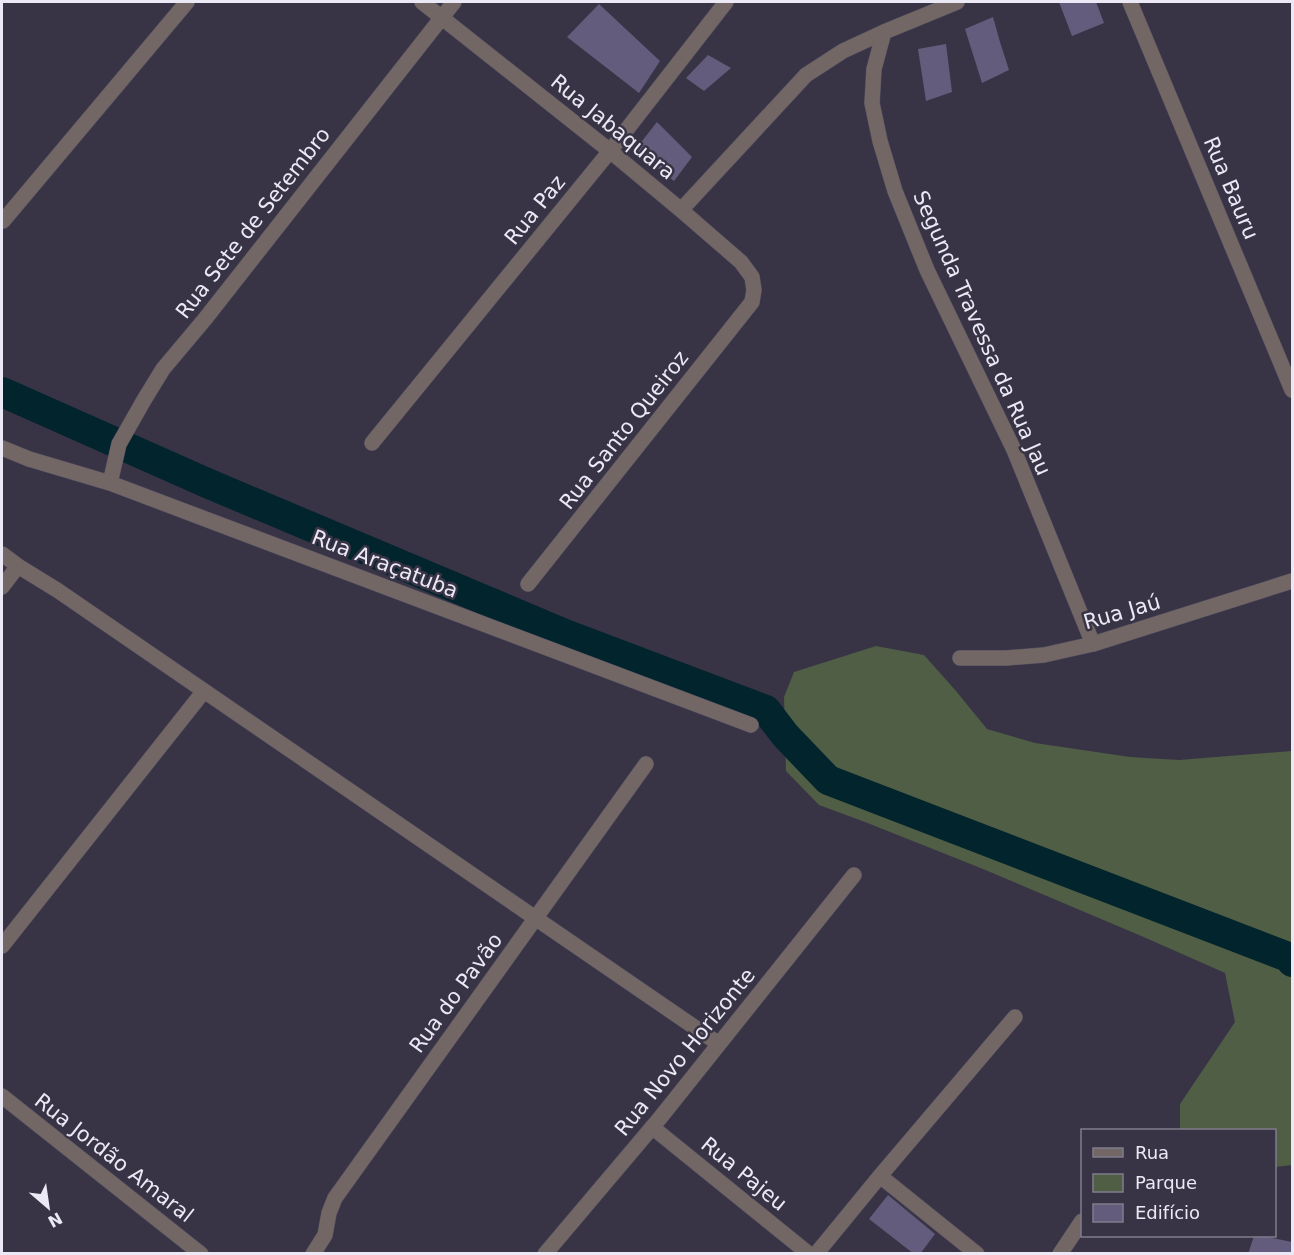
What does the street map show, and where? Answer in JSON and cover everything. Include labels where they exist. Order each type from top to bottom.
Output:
[{"type":"street","points":[[3,221],[187,2]]},
{"type":"street","name":"Rua Jabaquara","points":[[422,2],[610,151],[741,262],[752,277],[754,290],[752,302]]},
{"type":"street","name":"Rua Sete de Setembro","points":[[110,483],[119,444],[163,369],[205,319],[454,2]]},
{"type":"street","name":"Rua Paz","points":[[372,443],[610,151],[726,2]]},
{"type":"street","points":[[681,210],[806,75],[843,51],[957,2]]},
{"type":"street","name":"Rua Bauru","points":[[1130,2],[1293,390]]},
{"type":"street","name":"Segunda Travessa da Rua Jau","points":[[884,32],[874,69],[872,104],[895,191],[927,270],[1014,450],[1093,644]]},
{"type":"street","name":"Rua Santo Queiroz","points":[[528,584],[752,302]]},
{"type":"street","name":"Rua Araçatuba","points":[[2,448],[29,459],[110,483],[751,725]]},
{"type":"street","points":[[2,554],[719,1044]]},
{"type":"street","points":[[2,587],[18,566]]},
{"type":"street","name":"Rua Jaú","points":[[960,658],[1044,655],[1093,644],[1293,581]]},
{"type":"street","points":[[2,946],[204,691]]},
{"type":"street","name":"Rua do Pavão","points":[[313,1254],[325,1235],[329,1213],[335,1198],[646,764]]},
{"type":"street","name":"Rua Novo Horizonte","points":[[545,1254],[652,1127],[854,875]]},
{"type":"street","points":[[816,1254],[879,1176],[1015,1017]]},
{"type":"street","name":"Rua Jordão Amaral","points":[[2,1096],[201,1254]]},
{"type":"street","name":"Rua Pajeu","points":[[652,1127],[809,1254]]},
{"type":"street","points":[[879,1176],[977,1254]]},
{"type":"street","points":[[1060,1254],[1081,1224]]},
{"type":"green space","points":[[876,646],[924,655],[987,729],[1035,743],[1130,757],[1179,760],[1292,751],[1292,1165],[1276,1167],[1276,1129],[1180,1129],[1180,1104],[1235,1022],[1225,973],[983,869],[819,805],[786,771],[784,697],[794,672]]},
{"type":"building","points":[[1059,2],[1096,2],[1104,23],[1072,36]]},
{"type":"building","points":[[599,4],[660,61],[639,93],[567,37]]},
{"type":"building","points":[[993,17],[1009,70],[982,83],[965,29]]},
{"type":"building","points":[[946,44],[952,92],[926,101],[918,49]]},
{"type":"building","points":[[708,55],[731,68],[704,91],[686,78]]},
{"type":"building","points":[[657,122],[692,157],[674,181],[635,150]]},
{"type":"building","points":[[888,1195],[935,1234],[920,1254],[914,1254],[869,1219]]},
{"type":"building","points":[[1254,1237],[1292,1242],[1292,1254],[1248,1254]]},
{"type":"waterway","points":[[2,392],[207,483],[565,634],[766,710],[785,735],[828,780],[1288,957],[1292,962]]}]
